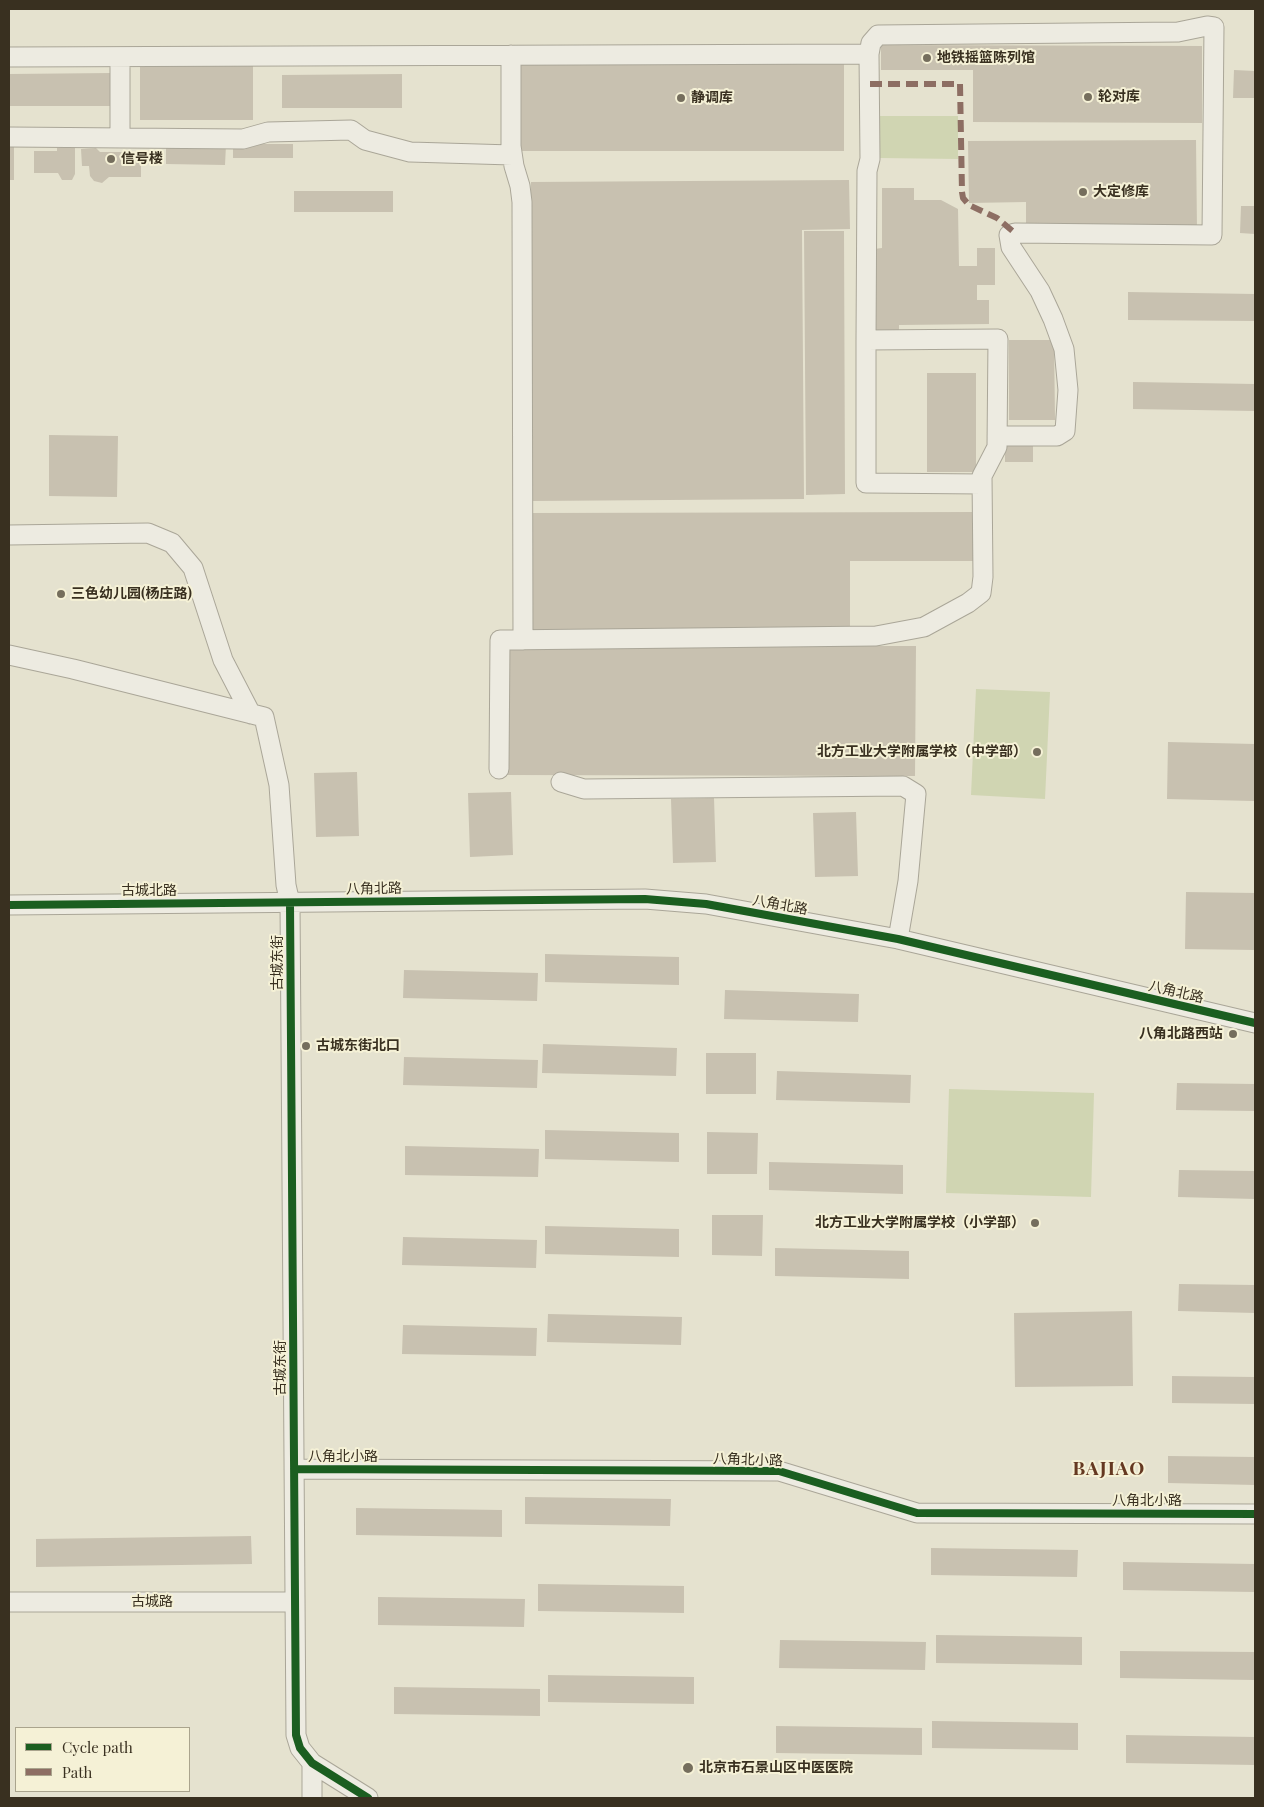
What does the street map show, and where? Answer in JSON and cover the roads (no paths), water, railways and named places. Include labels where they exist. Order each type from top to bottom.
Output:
[{"type":"street","points":[[982,484],[866,482],[867,171],[870,159],[869,54],[871,43],[878,35],[1178,32],[1207,26],[1214,27],[1212,235],[1015,233],[1010,235],[1011,247],[1040,291],[1053,319],[1064,349],[1068,390],[1065,432],[1057,436],[997,436]]},
{"type":"street","points":[[9,57],[869,54]]},
{"type":"street","points":[[510,55],[512,154],[522,202],[523,640]]},
{"type":"street","points":[[120,57],[120,138]]},
{"type":"street","points":[[9,137],[243,140],[268,132],[351,130],[365,140],[410,152],[512,154]]},
{"type":"street","points":[[499,768],[500,640],[876,636],[924,628],[968,603],[980,593],[983,577],[982,476],[997,447],[998,339],[866,340]]},
{"type":"street","points":[[9,535],[148,533],[172,543],[193,568],[223,660],[251,714]]},
{"type":"street","points":[[9,656],[73,669],[251,714]]},
{"type":"street","name":"古城东街","points":[[251,714],[264,717],[279,785],[286,886],[290,903],[296,1735],[300,1748],[312,1763],[368,1798]]},
{"type":"street","points":[[561,782],[584,789],[903,786],[916,794],[908,880],[898,939]]},
{"type":"street","name":"八角北路","points":[[290,903],[652,900],[706,904],[898,939],[1255,1024]]},
{"type":"street","name":"古城北路","points":[[9,905],[290,903]]},
{"type":"street","name":"八角北小路","points":[[294,1469],[779,1471],[917,1513],[1255,1514]]},
{"type":"street","name":"古城路","points":[[9,1602],[295,1602]]},
{"type":"street","points":[[312,1763],[312,1798]]},
{"type":"place","name":"地铁摇篮陈列馆","points":[[927,58]]},
{"type":"place","name":"轮对库","points":[[1088,97]]},
{"type":"place","name":"静调库","points":[[681,98]]},
{"type":"place","name":"信号楼","points":[[111,159]]},
{"type":"place","name":"大定修库","points":[[1083,192]]},
{"type":"place","name":"三色幼儿园(杨庄路)","points":[[61,594]]},
{"type":"place","name":"北方工业大学附属学校（中学部）","points":[[1037,752]]},
{"type":"place","name":"八角北路西站","points":[[1233,1034]]},
{"type":"place","name":"古城东街北口","points":[[306,1046]]},
{"type":"place","name":"北方工业大学附属学校（小学部）","points":[[1035,1223]]},
{"type":"place","name":"北京市石景山区中医医院","points":[[688,1768]]},
{"type":"district","name":"BAJIAO","points":[[1109,1469]]}]
